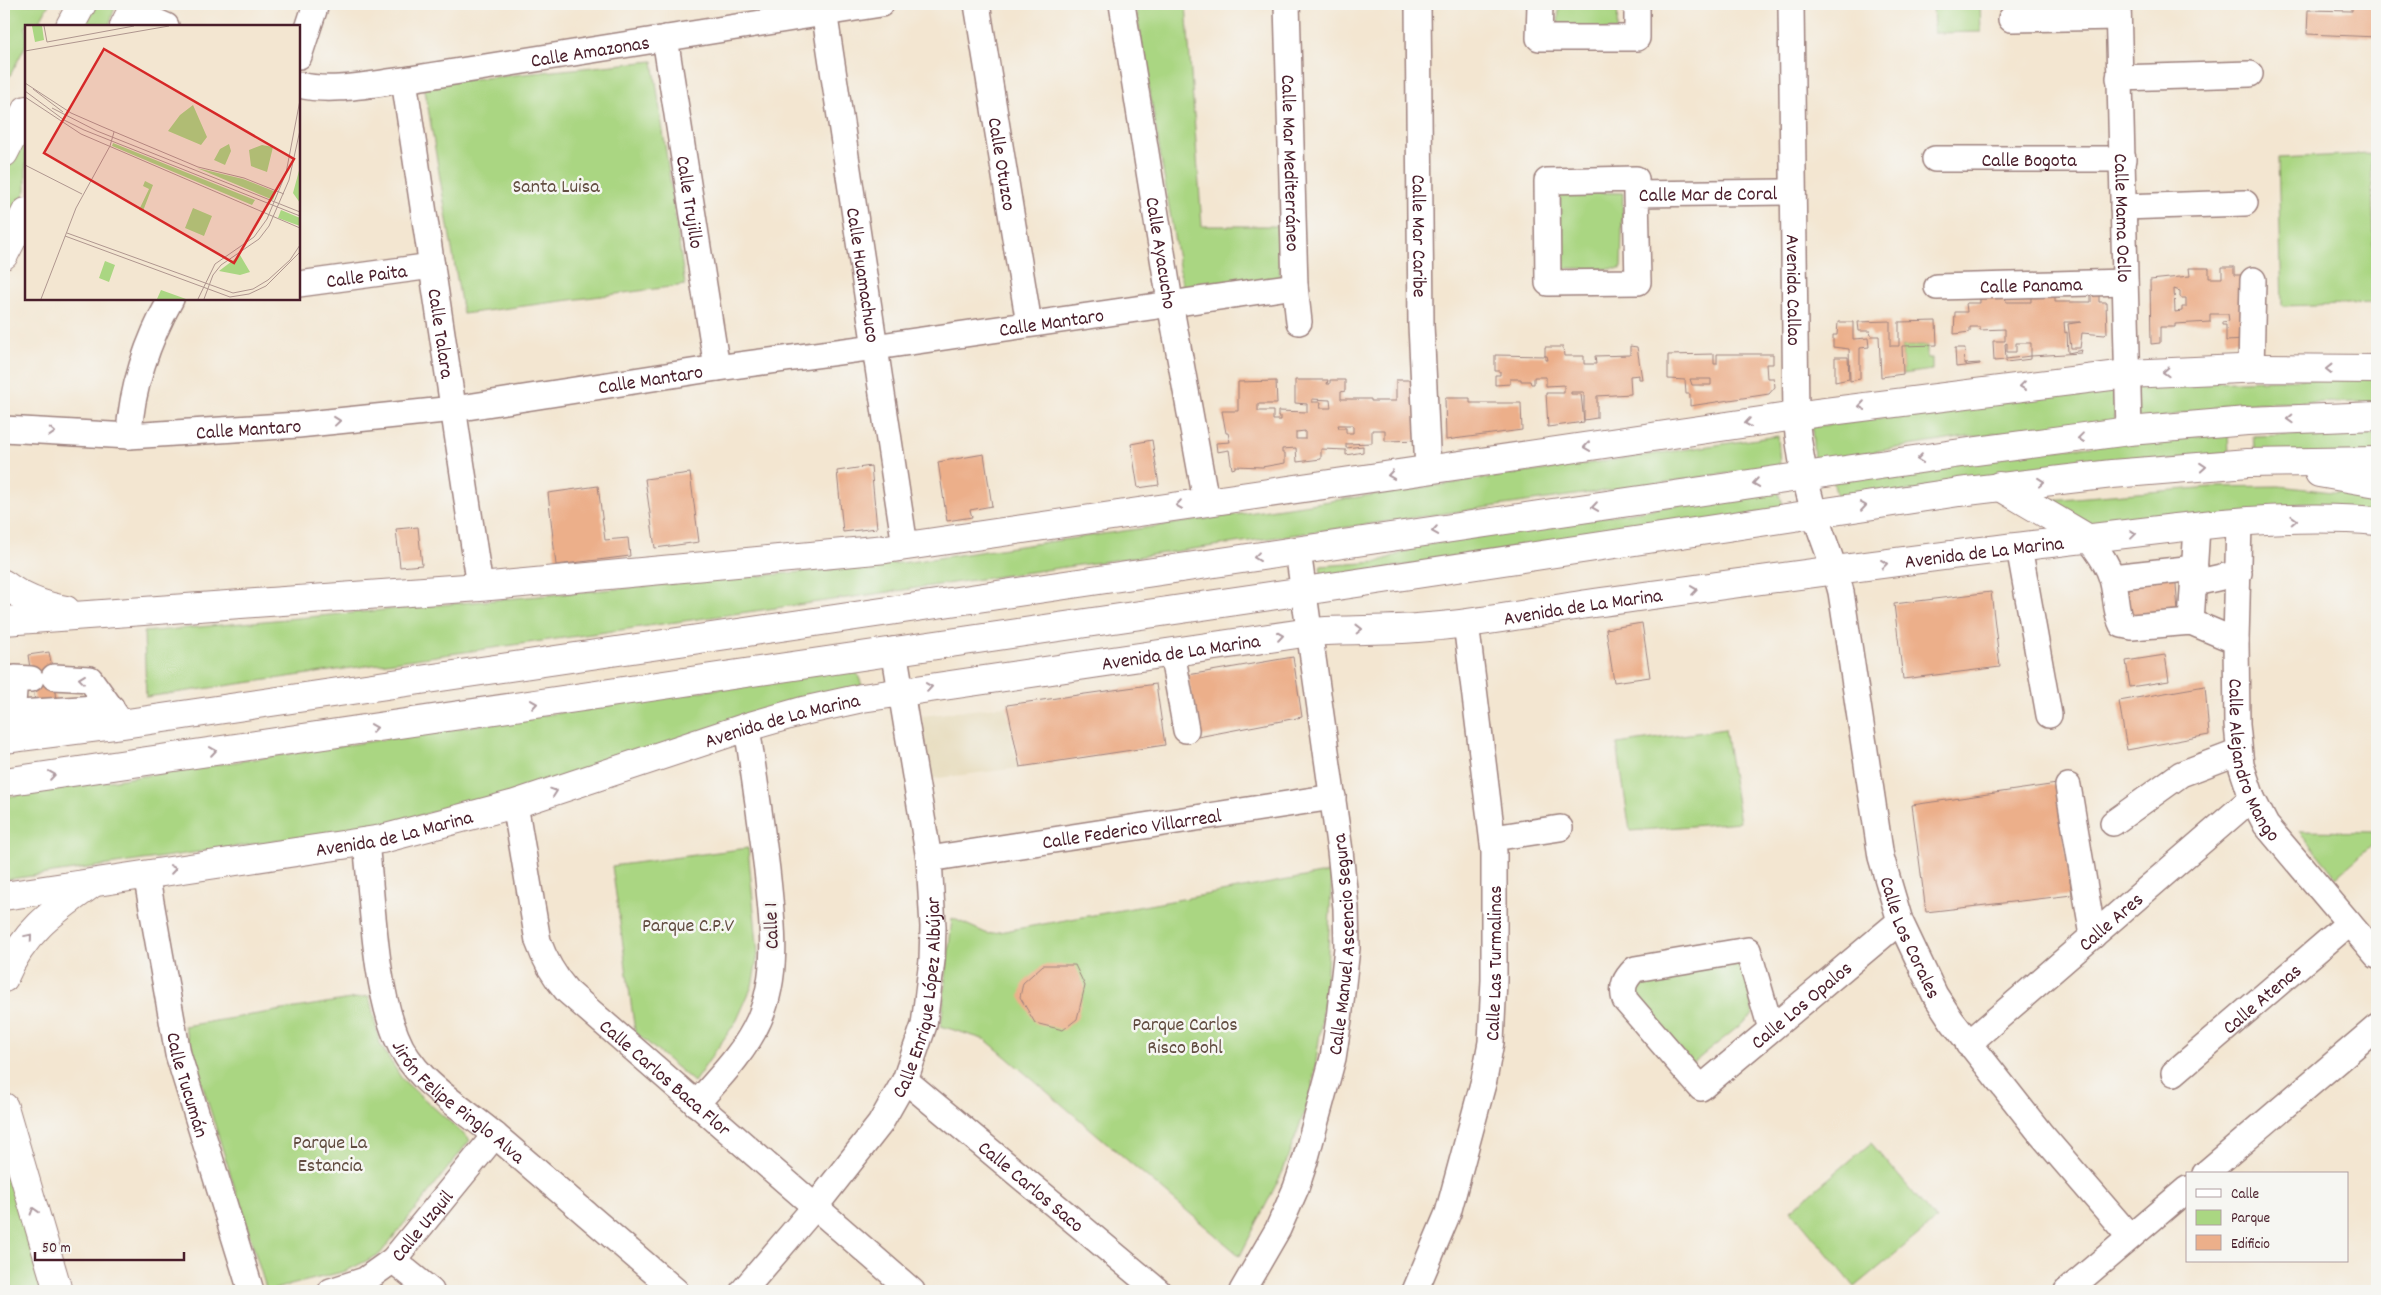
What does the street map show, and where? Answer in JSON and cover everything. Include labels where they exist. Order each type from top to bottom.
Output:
[{"type":"main road","points":[[71,25],[82,4]]},
{"type":"main road","points":[[4,152],[25,112]]},
{"type":"main road","points":[[4,255],[25,214]]},
{"type":"main road","points":[[4,621],[480,587],[905,546],[1942,395],[2127,374],[2251,368],[2377,369]]},
{"type":"main road","points":[[7,726],[116,716],[1298,551],[1954,454],[2129,431],[2247,421],[2376,416]]},
{"type":"main road","name":"Avenida de La Marina","points":[[4,782],[894,650],[1304,592],[1999,486],[2112,474],[2273,462],[2377,461]]},
{"type":"main road","points":[[2273,462],[2356,481],[2377,483]]},
{"type":"main road","points":[[1999,486],[2089,539]]},
{"type":"main road","name":"Avenida de La Marina","points":[[4,896],[366,843],[515,804],[747,727],[803,711],[902,691],[1310,632],[1352,629],[1426,628],[1466,624],[1590,604],[2019,547],[2239,522],[2343,518],[2377,521]]},
{"type":"main road","points":[[4,584],[15,592],[49,607],[87,614]]},
{"type":"main road","points":[[4,978],[18,950],[46,916],[95,882]]},
{"type":"main road","points":[[4,1107],[58,1291]]},
{"type":"street","points":[[300,53],[316,4]]},
{"type":"street","name":"Calle Amazonas","points":[[300,85],[311,88],[336,88],[404,80],[665,38],[824,8],[881,4]]},
{"type":"street","name":"Calle Otuzco","points":[[977,4],[1029,324]]},
{"type":"street","name":"Calle Ayacucho","points":[[1122,4],[1170,304],[1206,501]]},
{"type":"street","name":"Calle Mar Mediterráneo","points":[[1287,4],[1295,286],[1300,322]]},
{"type":"street","name":"Calle Mar Caribe","points":[[1418,4],[1421,325],[1428,470]]},
{"type":"street","points":[[1540,4],[1540,38],[1637,38],[1637,4]]},
{"type":"street","name":"Avenida Callao","points":[[1791,4],[1796,416],[1804,476],[1814,513],[1836,570]]},
{"type":"street","name":"Calle Huamachuco","points":[[824,8],[905,546]]},
{"type":"street","points":[[2011,19],[2118,10]]},
{"type":"street","name":"Calle Mama Ocllo","points":[[2118,10],[2129,431]]},
{"type":"street","points":[[130,14],[163,25]]},
{"type":"street","name":"Calle Trujillo","points":[[665,38],[717,368]]},
{"type":"street","points":[[2119,78],[2250,74]]},
{"type":"street","name":"Calle Talara","points":[[404,80],[480,587]]},
{"type":"street","name":"Calle Bogota","points":[[1935,159],[2123,159]]},
{"type":"street","name":"Calle Mar de Coral","points":[[1636,179],[1636,194],[1638,282],[1548,284],[1547,181],[1636,179]]},
{"type":"street","name":"Calle Mar de Coral","points":[[1636,194],[1793,192]]},
{"type":"street","points":[[2123,207],[2245,203]]},
{"type":"street","name":"Calle Paita","points":[[300,284],[432,266]]},
{"type":"street","points":[[2251,368],[2253,280]]},
{"type":"street","name":"Calle Panama","points":[[1937,287],[2124,282]]},
{"type":"street","name":"Calle Mantaro","points":[[4,429],[130,436],[298,425],[454,409],[717,368],[1295,286]]},
{"type":"street","points":[[130,436],[130,410],[138,381],[177,300]]},
{"type":"street","name":"Calle Alejandro Mango","points":[[2239,522],[2236,641],[2241,765],[2252,798],[2266,825],[2377,956]]},
{"type":"street","points":[[2191,622],[2197,527]]},
{"type":"street","points":[[2089,539],[2102,557],[2112,576],[2117,615],[2122,625],[2132,628],[2191,622],[2236,641]]},
{"type":"street","points":[[2019,547],[2049,714]]},
{"type":"street","name":"Calle Manuel Ascencio Segura","points":[[1242,1291],[1278,1229],[1296,1188],[1317,1121],[1333,1058],[1347,948],[1346,908],[1333,797],[1298,551]]},
{"type":"street","name":"Calle Los Corales","points":[[1836,570],[1845,613],[1881,857],[1900,920],[1935,995],[1968,1044],[2040,1134],[2130,1238]]},
{"type":"street","points":[[2112,576],[2195,576],[2239,573]]},
{"type":"street","name":"Calle Las Turmalinas","points":[[1415,1291],[1448,1213],[1484,1080],[1491,1042],[1494,980],[1493,838],[1466,624]]},
{"type":"street","name":"Calle Enrique López Albújar","points":[[743,1291],[814,1208],[880,1124],[905,1080],[924,1025],[932,969],[933,926],[929,859],[894,650]]},
{"type":"street","points":[[1172,652],[1186,730]]},
{"type":"street","points":[[7,726],[26,677],[90,679],[116,716]]},
{"type":"street","name":"Calle 1","points":[[696,1104],[743,1049],[760,1019],[770,982],[773,932],[764,842],[747,727]]},
{"type":"street","points":[[2112,823],[2182,774],[2239,752]]},
{"type":"street","points":[[2068,786],[2093,936]]},
{"type":"street","name":"Calle Federico Villarreal","points":[[929,859],[1333,797]]},
{"type":"street","name":"Calle Ares","points":[[1968,1044],[2252,798]]},
{"type":"street","name":"Calle Carlos Baca Flor","points":[[515,804],[538,941],[545,962],[567,990],[814,1208],[912,1291]]},
{"type":"street","points":[[1493,838],[1560,828]]},
{"type":"street","name":"Jirón Felipe Pinglo Alva","points":[[366,843],[382,985],[395,1036],[408,1061],[676,1291]]},
{"type":"street","name":"Calle Tucumán","points":[[146,874],[178,1054],[250,1291]]},
{"type":"street","name":"Calle Los Opalos","points":[[1771,1029],[1748,950],[1635,969],[1627,978],[1622,990],[1625,1000],[1701,1088],[1771,1029],[1900,920]]},
{"type":"street","name":"Calle Atenas","points":[[2174,1074],[2349,923]]},
{"type":"street","points":[[2207,1172],[2377,1027]]},
{"type":"street","name":"Calle Carlos Saco","points":[[905,1080],[1158,1291]]},
{"type":"street","name":"Calle Uzquil","points":[[340,1290],[365,1280],[393,1260],[495,1135]]},
{"type":"street","points":[[2067,1291],[2186,1190]]},
{"type":"street","points":[[393,1260],[432,1291]]},
{"type":"shaded area","points":[[1006,706],[1018,768],[931,779],[922,716]]},
{"type":"green space","points":[[4,4],[49,4],[38,25],[25,25],[25,47],[4,87]]},
{"type":"green space","points":[[88,4],[116,4],[109,25],[79,25]]},
{"type":"green space","points":[[1135,4],[1186,4],[1202,226],[1278,226],[1280,283],[1183,290]]},
{"type":"green space","points":[[1559,4],[1618,4],[1617,30],[1558,29]]},
{"type":"green space","points":[[1933,4],[1980,4],[1981,32],[1934,33]]},
{"type":"green space","name":"Santa Luisa","points":[[653,61],[685,285],[463,314],[424,84]]},
{"type":"green space","points":[[25,133],[25,192],[4,234],[4,175]]},
{"type":"green space","points":[[2371,154],[2376,303],[2282,306],[2278,158]]},
{"type":"green space","points":[[1560,192],[1623,193],[1621,269],[1558,268]]},
{"type":"green space","points":[[1902,346],[1927,346],[1927,358],[1932,358],[1932,370],[1903,374]]},
{"type":"green space","points":[[2377,377],[2377,402],[2238,403],[2136,422],[2135,384]]},
{"type":"green space","points":[[2113,388],[2115,420],[1960,438],[1814,461],[1812,427]]},
{"type":"green space","points":[[2228,433],[2229,453],[1838,500],[1833,480],[2028,452]]},
{"type":"green space","points":[[2350,433],[2377,435],[2377,455],[2255,457],[2253,436]]},
{"type":"green space","points":[[1778,436],[1780,466],[146,697],[144,632],[910,562]]},
{"type":"green space","points":[[2279,486],[2377,497],[2377,522],[2093,531],[2049,500],[2212,487]]},
{"type":"green space","points":[[1777,489],[1785,509],[1322,578],[1320,566],[1378,562],[1420,546]]},
{"type":"green space","points":[[855,668],[862,685],[511,793],[373,827],[4,880],[4,797]]},
{"type":"green space","points":[[1725,729],[1740,822],[1630,831],[1617,744]]},
{"type":"green space","points":[[2299,831],[2377,832],[2377,841],[2336,877]]},
{"type":"green space","name":"Parque C.P.V","points":[[748,848],[758,954],[752,986],[737,1020],[694,1082],[635,1032],[612,866]]},
{"type":"green space","name":"Parque Carlos Risco Bohl","points":[[1332,872],[1326,989],[1312,1091],[1283,1171],[1240,1256],[986,1040],[941,1026],[952,918],[988,934]]},
{"type":"green space","points":[[1743,962],[1753,1015],[1693,1063],[1631,994],[1636,977]]},
{"type":"green space","name":"Parque La Estancia","points":[[369,996],[380,1044],[402,1079],[470,1140],[380,1254],[346,1271],[267,1291],[184,1026]]},
{"type":"green space","points":[[1871,1143],[1936,1220],[1855,1287],[1791,1210]]},
{"type":"green space","points":[[4,1150],[47,1291],[13,1291],[4,1260]]},
{"type":"building","points":[[2352,4],[2377,5],[2377,37],[2307,34],[2308,10],[2352,11]]},
{"type":"building","points":[[2222,267],[2234,267],[2234,275],[2245,275],[2246,340],[2226,341],[2226,325],[2222,325],[2222,322],[2229,321],[2228,314],[2210,314],[2210,322],[2160,327],[2160,343],[2151,344],[2150,280],[2190,276],[2189,268],[2209,268],[2209,278],[2222,278]],"holes":[[[2174,289],[2180,291],[2180,298],[2186,298],[2186,307],[2182,307],[2182,311],[2175,312]]]},
{"type":"building","points":[[2031,291],[2055,291],[2055,302],[2091,302],[2091,293],[2099,292],[2099,302],[2106,302],[2107,333],[2105,335],[2082,333],[2080,348],[2071,348],[2068,324],[2081,322],[2064,322],[2065,333],[2067,332],[2068,353],[2082,350],[2081,353],[2031,356],[2031,359],[2006,362],[2006,360],[1994,361],[1993,341],[2005,341],[2005,329],[1980,330],[1980,327],[1970,327],[1970,332],[1954,334],[1955,312],[1967,312],[1966,303],[1980,303],[1980,293],[2005,294],[2006,302],[2031,302]],"holes":[[[2007,343],[2007,352],[2016,352],[2016,343],[2031,343],[2031,356],[2006,359],[2005,344]]]},
{"type":"building","points":[[1890,321],[1890,346],[1899,346],[1899,322],[1936,321],[1937,345],[1902,346],[1903,374],[1881,377],[1879,336],[1871,336],[1870,331],[1859,331],[1858,322]]},
{"type":"building","points":[[1838,322],[1853,322],[1853,339],[1868,338],[1869,347],[1860,348],[1860,379],[1850,381],[1849,349],[1833,347],[1833,335],[1837,335]]},
{"type":"building","points":[[1630,346],[1637,347],[1642,379],[1639,379],[1639,375],[1630,376],[1631,394],[1597,396],[1597,418],[1584,420],[1584,392],[1571,392],[1571,394],[1581,394],[1584,422],[1548,427],[1546,393],[1564,393],[1564,385],[1546,386],[1546,377],[1534,377],[1534,384],[1531,384],[1530,381],[1521,381],[1521,379],[1510,379],[1510,384],[1495,385],[1495,375],[1500,375],[1500,371],[1495,371],[1495,355],[1545,356],[1545,347],[1563,347],[1564,356],[1584,356],[1584,364],[1596,364],[1595,356],[1630,355]]},
{"type":"building","points":[[1955,348],[1965,348],[1964,364],[1980,364],[1956,367]]},
{"type":"building","points":[[1714,354],[1714,364],[1717,364],[1717,354],[1773,354],[1773,364],[1766,364],[1767,378],[1774,378],[1775,387],[1769,394],[1690,406],[1690,394],[1686,394],[1685,380],[1668,379],[1668,355]],"holes":[[[1690,379],[1711,379],[1711,385],[1692,385]]]},
{"type":"building","points":[[1835,357],[1848,357],[1849,379],[1835,382]]},
{"type":"building","points":[[1295,380],[1328,380],[1327,384],[1330,384],[1330,380],[1345,380],[1345,391],[1341,392],[1341,399],[1396,401],[1396,380],[1421,380],[1423,440],[1385,441],[1385,430],[1372,430],[1372,443],[1346,444],[1346,448],[1363,446],[1363,452],[1346,455],[1346,450],[1321,449],[1321,459],[1297,462],[1296,448],[1282,449],[1282,453],[1285,453],[1285,463],[1262,467],[1235,466],[1232,469],[1229,450],[1217,452],[1216,443],[1230,442],[1228,433],[1226,433],[1222,411],[1238,411],[1238,382],[1276,381],[1277,404],[1258,404],[1258,411],[1273,411],[1273,420],[1281,420],[1281,417],[1278,417],[1278,411],[1307,412],[1307,404],[1295,403]],"holes":[[[1312,399],[1330,400],[1331,408],[1320,408],[1321,402],[1312,402]],[[1338,425],[1353,425],[1353,433],[1346,433],[1346,428],[1339,428]],[[1305,431],[1305,439],[1296,439],[1296,432]]]},
{"type":"building","points":[[1445,398],[1470,398],[1470,403],[1521,403],[1522,430],[1446,440]]},
{"type":"building","points":[[1152,440],[1159,485],[1138,488],[1131,444]]},
{"type":"building","points":[[984,454],[992,506],[970,510],[972,517],[947,521],[938,462]]},
{"type":"building","points":[[871,466],[877,528],[843,532],[837,471]]},
{"type":"building","points":[[690,473],[699,542],[655,548],[645,479]]},
{"type":"building","points":[[598,486],[605,540],[628,538],[630,556],[556,565],[548,493]]},
{"type":"building","points":[[418,527],[422,565],[400,567],[396,529]]},
{"type":"building","points":[[2175,570],[2178,613],[2116,618],[2113,576]]},
{"type":"building","points":[[1991,592],[2000,667],[1903,679],[1894,604]]},
{"type":"building","points":[[1642,623],[1650,677],[1614,682],[1606,629]]},
{"type":"building","points":[[49,652],[54,677],[56,705],[36,708],[28,655]]},
{"type":"building","points":[[2165,655],[2169,681],[2130,687],[2126,661]]},
{"type":"building","points":[[1293,657],[1302,717],[1198,737],[1188,675]]},
{"type":"building","points":[[1156,684],[1165,745],[1020,767],[1007,705]]},
{"type":"building","points":[[2205,686],[2209,735],[2127,750],[2119,701]]},
{"type":"building","points":[[2057,784],[2072,895],[1926,912],[1912,805]]},
{"type":"building","points":[[1043,965],[1075,965],[1085,986],[1077,1019],[1063,1030],[1035,1023],[1020,997],[1023,983]]}]
